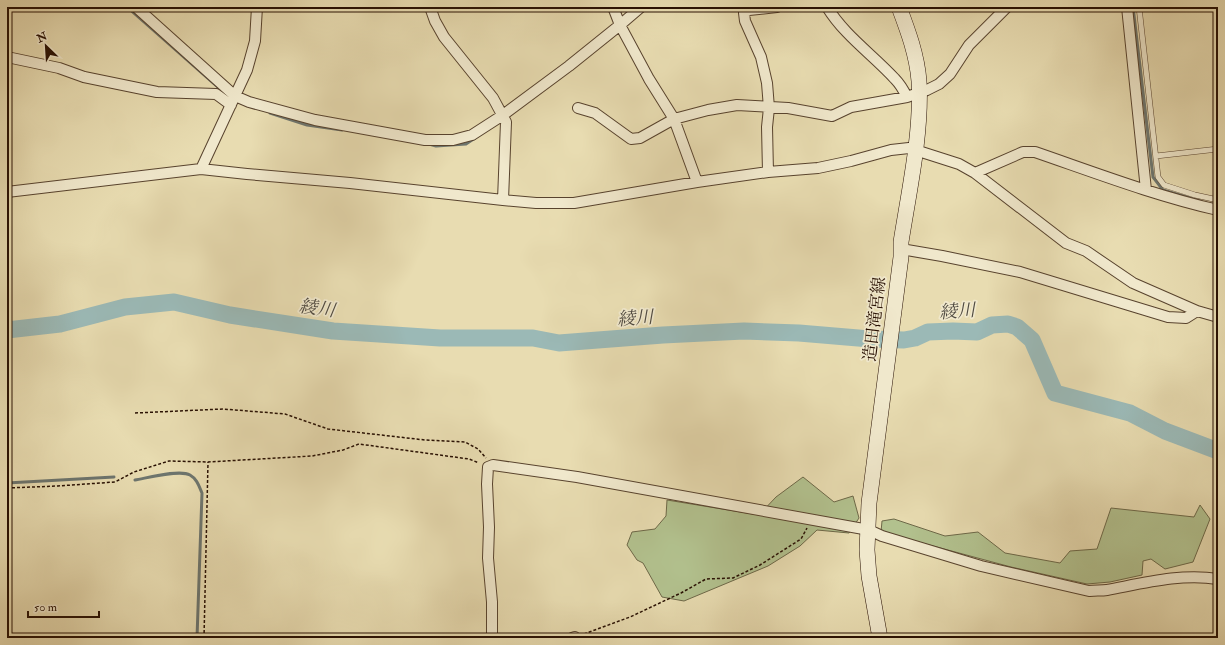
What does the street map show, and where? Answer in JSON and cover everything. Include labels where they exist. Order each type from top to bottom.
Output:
[{"type":"main road","name":"造田滝宮線","points":[[880,638],[869,576],[869,503],[915,150],[913,95],[916,63],[899,7]]},
{"type":"street","points":[[136,7],[235,96],[249,102],[315,120],[425,140],[453,140],[472,135],[503,115],[620,25],[641,7]]},
{"type":"street","points":[[201,169],[247,70],[255,41],[257,7]]},
{"type":"street","points":[[430,7],[434,21],[444,37],[494,98],[506,122],[503,200]]},
{"type":"street","points":[[613,7],[620,25],[648,79],[674,119],[697,182]]},
{"type":"street","points":[[768,172],[767,127],[769,108],[767,83],[761,56],[745,22],[744,14],[749,10],[777,7]]},
{"type":"street","points":[[826,7],[850,38],[913,95]]},
{"type":"street","points":[[578,108],[595,113],[631,140],[640,138],[674,119],[708,110],[737,105],[788,108],[832,116],[851,107],[913,95],[938,84],[950,74],[969,45],[1007,7]]},
{"type":"street","points":[[1127,7],[1146,190]]},
{"type":"street","points":[[7,57],[59,68],[84,77],[157,92],[216,94],[231,105]]},
{"type":"street","points":[[7,192],[201,169],[350,183],[503,200],[536,203],[574,203],[697,182],[768,172],[818,168],[891,150],[909,148],[959,164],[975,173],[1066,243],[1086,251],[1133,283],[1197,311],[1218,317]]},
{"type":"street","points":[[975,173],[1023,152],[1035,152],[1182,202],[1218,210]]},
{"type":"street","points":[[901,250],[942,256],[1020,272],[1168,317],[1186,318],[1197,311]]},
{"type":"street","points":[[492,638],[492,602],[488,558],[490,466],[577,477],[869,530],[882,536],[981,566],[1089,591],[1105,590],[1156,579],[1218,579]]},
{"type":"lane","points":[[1139,7],[1158,177],[1164,185],[1195,195],[1218,200]]},
{"type":"lane","points":[[1156,156],[1218,149]]},
{"type":"path","points":[[135,413],[223,409],[285,414],[328,428],[425,440],[465,442],[478,449],[490,466]]},
{"type":"path","points":[[7,488],[115,482],[134,472],[169,461],[208,462],[312,456],[344,450],[359,444],[469,459],[490,466]]},
{"type":"path","points":[[204,638],[208,462]]},
{"type":"path","points":[[573,638],[630,617],[682,593],[706,579],[733,578],[760,565],[801,539],[811,519]]},
{"type":"green space","points":[[803,477],[834,502],[853,496],[859,518],[849,533],[817,530],[800,546],[768,566],[684,601],[662,597],[643,563],[637,560],[627,545],[632,532],[655,529],[666,516],[667,500],[759,515],[776,497]]},
{"type":"green space","points":[[1200,505],[1210,519],[1193,562],[1165,569],[1151,559],[1143,561],[1142,575],[1110,582],[1087,584],[1011,567],[881,532],[882,521],[894,519],[945,536],[978,532],[1005,553],[1060,563],[1070,551],[1097,549],[1111,508],[1194,517]]},
{"type":"waterway","points":[[127,7],[229,97]]},
{"type":"waterway","points":[[1133,7],[1153,177],[1163,190],[1200,201]]},
{"type":"waterway","points":[[270,113],[307,125],[342,130]]},
{"type":"waterway","points":[[429,144],[436,146],[466,144],[475,138]]},
{"type":"waterway","points":[[1211,204],[1218,205]]},
{"type":"waterway","name":"綾川","points":[[7,330],[60,324],[125,307],[174,302],[230,315],[333,331],[440,338],[533,338],[559,343],[663,335],[744,331],[904,340],[915,338],[928,332],[977,332],[992,325],[1008,324],[1017,327],[1032,340],[1055,393],[1130,413],[1165,431],[1218,451]]},
{"type":"waterway","points":[[135,480],[171,473],[185,473],[190,475],[198,483],[202,493],[197,638]]},
{"type":"waterway","points":[[7,483],[114,477]]}]
